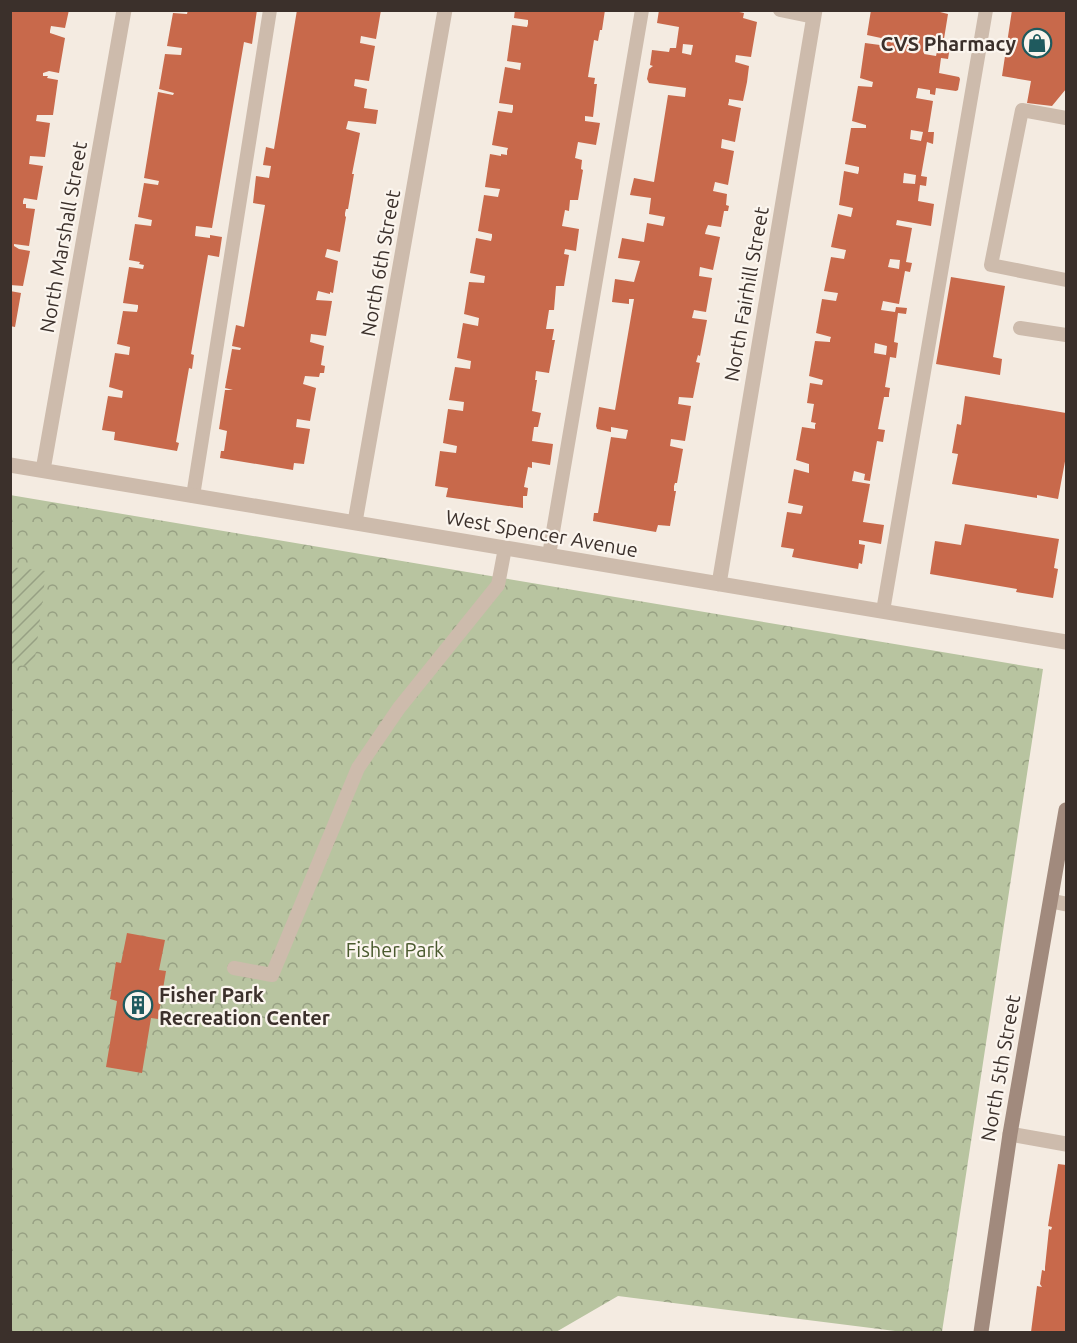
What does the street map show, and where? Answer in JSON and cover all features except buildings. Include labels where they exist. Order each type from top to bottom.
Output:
[{"type":"street","name":"North Marshall Street","points":[[43,470],[124,10]]},
{"type":"street","name":"North 6th Street","points":[[356,522],[445,10]]},
{"type":"street","name":"North Fairhill Street","points":[[719,584],[815,14]]},
{"type":"street","name":"West Spencer Avenue","points":[[10,465],[1066,642]]},
{"type":"street","name":"North 5th Street","points":[[981,1332],[1010,1134],[1066,810]]},
{"type":"street","points":[[1051,902],[1066,904]]},
{"type":"street","points":[[1010,1134],[1066,1144]]},
{"type":"lane","points":[[193,496],[270,10]]},
{"type":"lane","points":[[549,555],[642,10]]},
{"type":"lane","points":[[780,10],[815,14]]},
{"type":"lane","points":[[883,611],[986,10]]},
{"type":"lane","points":[[1063,279],[991,266],[1022,110],[1066,118]]},
{"type":"lane","points":[[1020,328],[1066,335]]},
{"type":"lane","points":[[234,968],[272,975],[358,768],[399,708],[498,585],[505,548]]},
{"type":"green space","name":"Fisher Park","points":[[10,495],[1043,669],[942,1332],[903,1332],[618,1296],[556,1332],[11,1332]]},
{"type":"green space","points":[[11,567],[46,571],[34,667],[11,664]]},
{"type":"place","name":"CVS Pharmacy","points":[[1037,43]]},
{"type":"place","name":"Fisher Park Recreation Center","points":[[138,1005]]}]
